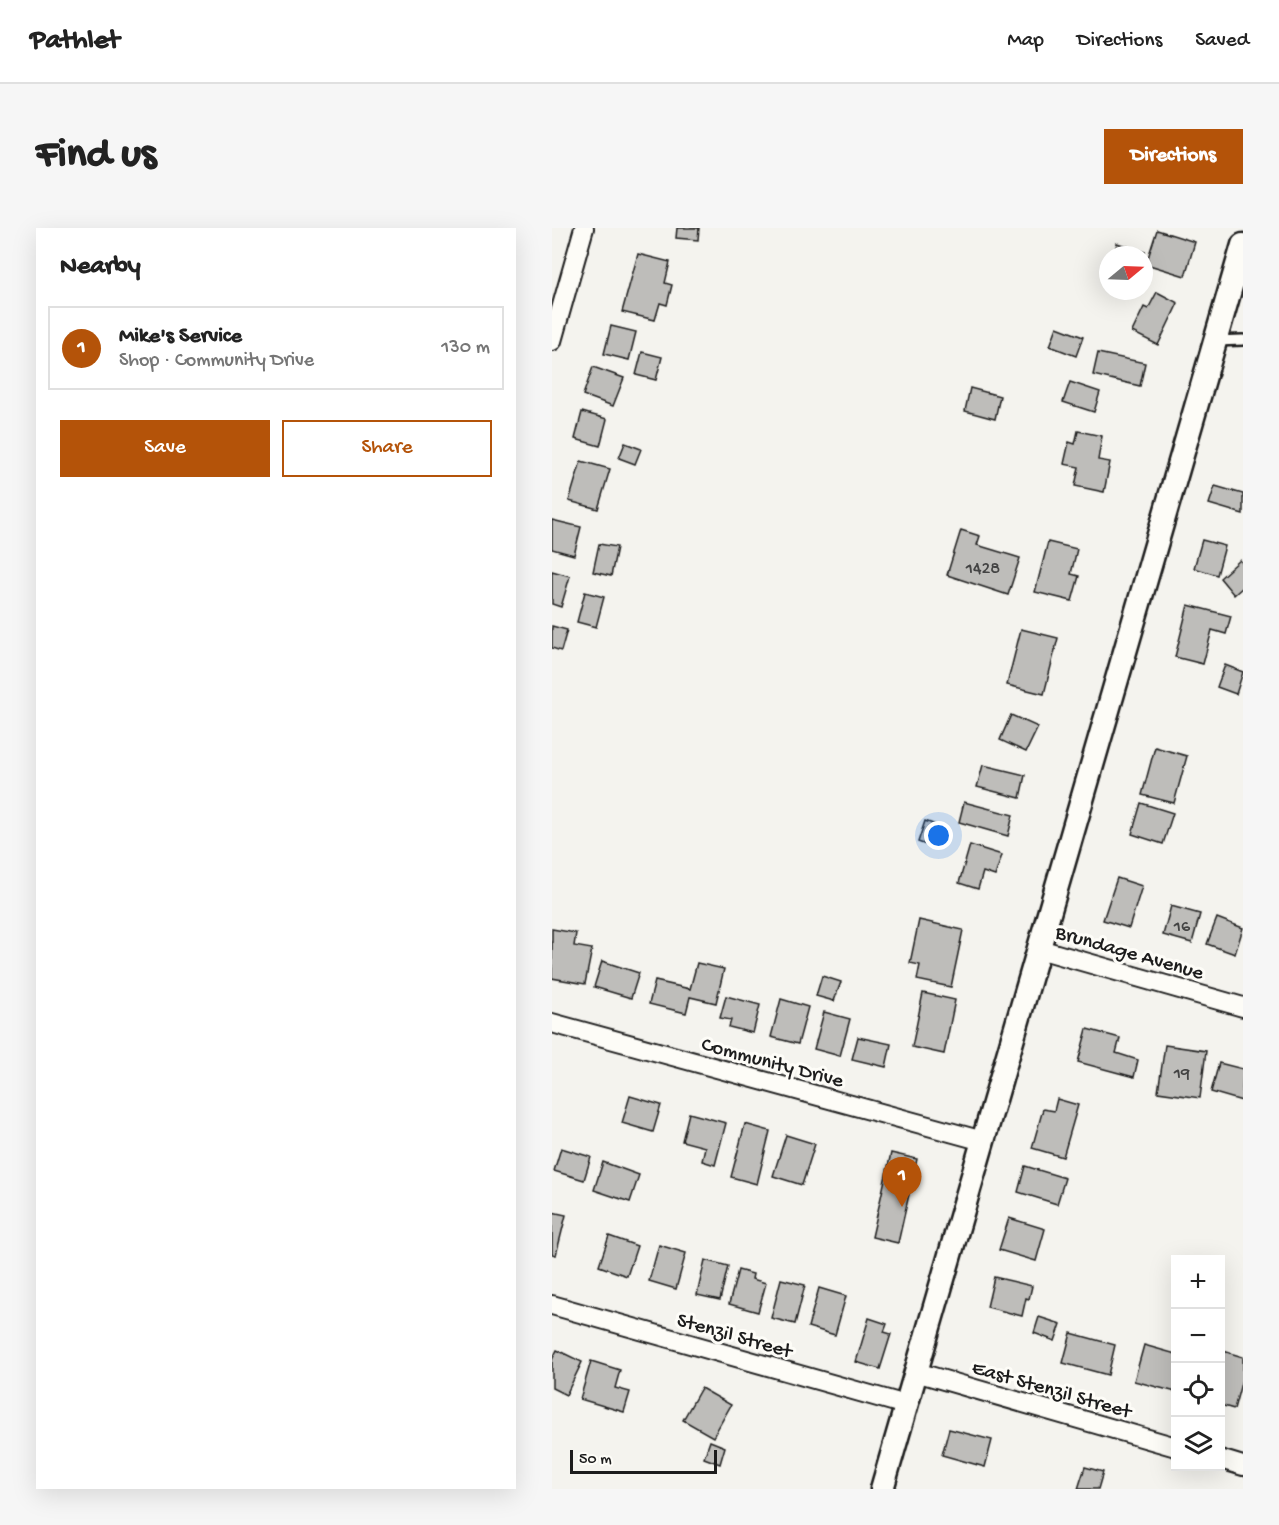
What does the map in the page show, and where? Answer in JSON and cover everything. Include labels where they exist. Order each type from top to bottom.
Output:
[{"type":"street","points":[[552,341],[584,228]]},
{"type":"street","points":[[882,1489],[1243,245]]},
{"type":"street","name":"Brundage Avenue","points":[[1039,949],[1243,1007]]},
{"type":"street","name":"Community Drive","points":[[552,1023],[983,1141]]},
{"type":"street","name":"Stenzil Street","points":[[552,1305],[906,1405]]},
{"type":"street","name":"East Stenzil Street","points":[[916,1372],[1171,1446]]},
{"type":"street","points":[[1225,1461],[1243,1466]]},
{"type":"lane","points":[[1215,341],[1243,340]]},
{"type":"building","points":[[677,228],[699,228],[698,240],[676,238]]},
{"type":"building","points":[[1157,230],[1195,242],[1185,276],[1153,266],[1152,246]]},
{"type":"building","points":[[638,254],[670,262],[665,283],[672,285],[667,305],[660,303],[655,320],[622,312]]},
{"type":"building","points":[[1157,292],[1178,303],[1158,345],[1132,332],[1144,307],[1148,309]]},
{"type":"building","points":[[611,326],[636,332],[629,360],[604,354]]},
{"type":"building","points":[[1057,327],[1083,337],[1076,356],[1050,346]]},
{"type":"building","points":[[642,352],[662,357],[656,380],[636,375]]},
{"type":"building","points":[[1098,353],[1145,363],[1140,386],[1093,375]]},
{"type":"building","points":[[593,367],[624,378],[613,406],[583,395]]},
{"type":"building","points":[[1070,382],[1100,392],[1094,412],[1063,402]]},
{"type":"building","points":[[970,388],[1000,396],[995,419],[965,411]]},
{"type":"building","points":[[582,412],[607,419],[600,446],[575,439]]},
{"type":"building","points":[[1078,431],[1102,436],[1098,460],[1110,462],[1104,492],[1075,486],[1079,467],[1064,464],[1069,442],[1075,444]]},
{"type":"building","points":[[625,443],[641,449],[635,464],[619,458]]},
{"type":"building","points":[[581,461],[610,469],[598,509],[569,501]]},
{"type":"building","points":[[1215,486],[1243,494],[1243,514],[1209,504]]},
{"type":"building","points":[[552,520],[581,527],[574,555],[552,549]]},
{"type":"building","points":[[961,530],[980,536],[977,545],[1020,558],[1008,595],[947,575]]},
{"type":"building","points":[[1202,540],[1225,546],[1217,575],[1194,568]]},
{"type":"building","points":[[1048,542],[1077,549],[1071,574],[1079,576],[1072,601],[1035,592]]},
{"type":"building","points":[[599,544],[617,547],[611,576],[593,572]]},
{"type":"building","points":[[1240,560],[1243,564],[1243,587],[1234,595],[1220,578]]},
{"type":"building","points":[[552,571],[570,576],[561,607],[552,604]]},
{"type":"building","points":[[585,592],[604,597],[596,627],[577,622]]},
{"type":"building","points":[[1188,605],[1231,616],[1226,634],[1212,630],[1203,664],[1175,657]]},
{"type":"building","points":[[552,626],[567,630],[561,651],[552,648]]},
{"type":"building","points":[[1021,629],[1058,638],[1044,694],[1007,685]]},
{"type":"building","points":[[1225,665],[1243,672],[1236,694],[1217,687]]},
{"type":"building","points":[[1011,715],[1038,727],[1026,752],[1000,740]]},
{"type":"building","points":[[1155,747],[1187,756],[1174,803],[1142,795]]},
{"type":"building","points":[[983,765],[1025,775],[1020,798],[977,787]]},
{"type":"building","points":[[964,802],[1013,815],[1008,836],[959,822]]},
{"type":"building","points":[[1141,803],[1173,813],[1163,844],[1132,834]]},
{"type":"building","points":[[925,821],[944,828],[937,849],[918,842]]},
{"type":"building","points":[[970,845],[1002,855],[995,876],[983,872],[978,889],[959,883]]},
{"type":"building","points":[[1117,878],[1142,886],[1129,928],[1103,920]]},
{"type":"building","points":[[1171,906],[1200,914],[1192,943],[1163,935]]},
{"type":"building","points":[[1217,918],[1243,928],[1235,954],[1207,944]]},
{"type":"building","points":[[919,920],[963,930],[951,987],[917,980],[920,965],[910,963]]},
{"type":"building","points":[[552,929],[576,933],[574,946],[592,949],[585,984],[552,978]]},
{"type":"building","points":[[602,961],[639,973],[631,998],[594,987]]},
{"type":"building","points":[[697,963],[724,969],[716,1003],[690,997],[686,1013],[649,1004],[655,981],[690,989]]},
{"type":"building","points":[[822,976],[841,982],[834,1001],[816,996]]},
{"type":"building","points":[[923,993],[955,1000],[944,1054],[912,1047]]},
{"type":"building","points":[[726,996],[760,1005],[753,1033],[729,1027],[731,1020],[720,1018]]},
{"type":"building","points":[[781,999],[808,1007],[798,1044],[771,1037]]},
{"type":"building","points":[[824,1012],[850,1019],[840,1056],[814,1049]]},
{"type":"building","points":[[1087,1029],[1120,1038],[1116,1053],[1138,1060],[1134,1077],[1078,1062]]},
{"type":"building","points":[[858,1037],[891,1044],[886,1067],[852,1059]]},
{"type":"building","points":[[1165,1045],[1206,1051],[1200,1098],[1158,1092]]},
{"type":"building","points":[[1219,1063],[1243,1069],[1242,1101],[1211,1092]]},
{"type":"building","points":[[630,1096],[661,1105],[653,1132],[622,1123]]},
{"type":"building","points":[[1057,1099],[1078,1105],[1063,1157],[1032,1148],[1043,1109],[1054,1111]]},
{"type":"building","points":[[689,1113],[726,1123],[715,1165],[702,1161],[705,1147],[682,1141]]},
{"type":"building","points":[[745,1124],[770,1131],[757,1184],[731,1177]]},
{"type":"building","points":[[786,1135],[815,1144],[802,1185],[773,1176]]},
{"type":"building","points":[[561,1148],[591,1157],[584,1180],[554,1171]]},
{"type":"building","points":[[891,1153],[917,1159],[898,1243],[872,1237]]},
{"type":"building","points":[[603,1162],[639,1175],[630,1202],[594,1190]]},
{"type":"building","points":[[1025,1166],[1065,1178],[1057,1204],[1018,1192]]},
{"type":"building","points":[[552,1212],[566,1215],[556,1255],[552,1254]]},
{"type":"building","points":[[1009,1218],[1045,1229],[1036,1261],[999,1250]]},
{"type":"building","points":[[609,1236],[637,1246],[627,1276],[599,1266]]},
{"type":"building","points":[[659,1245],[686,1253],[676,1289],[649,1281]]},
{"type":"building","points":[[705,1260],[728,1266],[720,1300],[697,1295]]},
{"type":"building","points":[[738,1270],[753,1274],[752,1279],[766,1283],[758,1312],[729,1304]]},
{"type":"building","points":[[994,1277],[1032,1286],[1029,1299],[1026,1298],[1022,1316],[987,1307]]},
{"type":"building","points":[[781,1279],[805,1285],[795,1324],[771,1318]]},
{"type":"building","points":[[819,1288],[846,1296],[835,1335],[808,1327]]},
{"type":"building","points":[[1039,1317],[1061,1324],[1055,1341],[1034,1333]]},
{"type":"building","points":[[869,1318],[887,1324],[884,1332],[891,1334],[880,1369],[856,1362]]},
{"type":"building","points":[[1071,1333],[1115,1345],[1108,1375],[1063,1363]]},
{"type":"building","points":[[1144,1345],[1171,1353],[1171,1391],[1134,1381]]},
{"type":"building","points":[[557,1350],[582,1362],[566,1395],[552,1388],[552,1360]]},
{"type":"building","points":[[1225,1352],[1243,1357],[1243,1376],[1234,1409],[1225,1406]]},
{"type":"building","points":[[591,1361],[620,1370],[615,1388],[630,1392],[624,1412],[580,1399]]},
{"type":"building","points":[[701,1388],[731,1405],[713,1437],[683,1420]]},
{"type":"building","points":[[949,1429],[992,1440],[985,1467],[942,1455]]},
{"type":"building","points":[[710,1441],[725,1447],[720,1464],[704,1458]]},
{"type":"building","points":[[1085,1467],[1103,1472],[1098,1489],[1078,1489]]},
{"type":"place","name":"Mike's Service","points":[[902,1207]]}]
